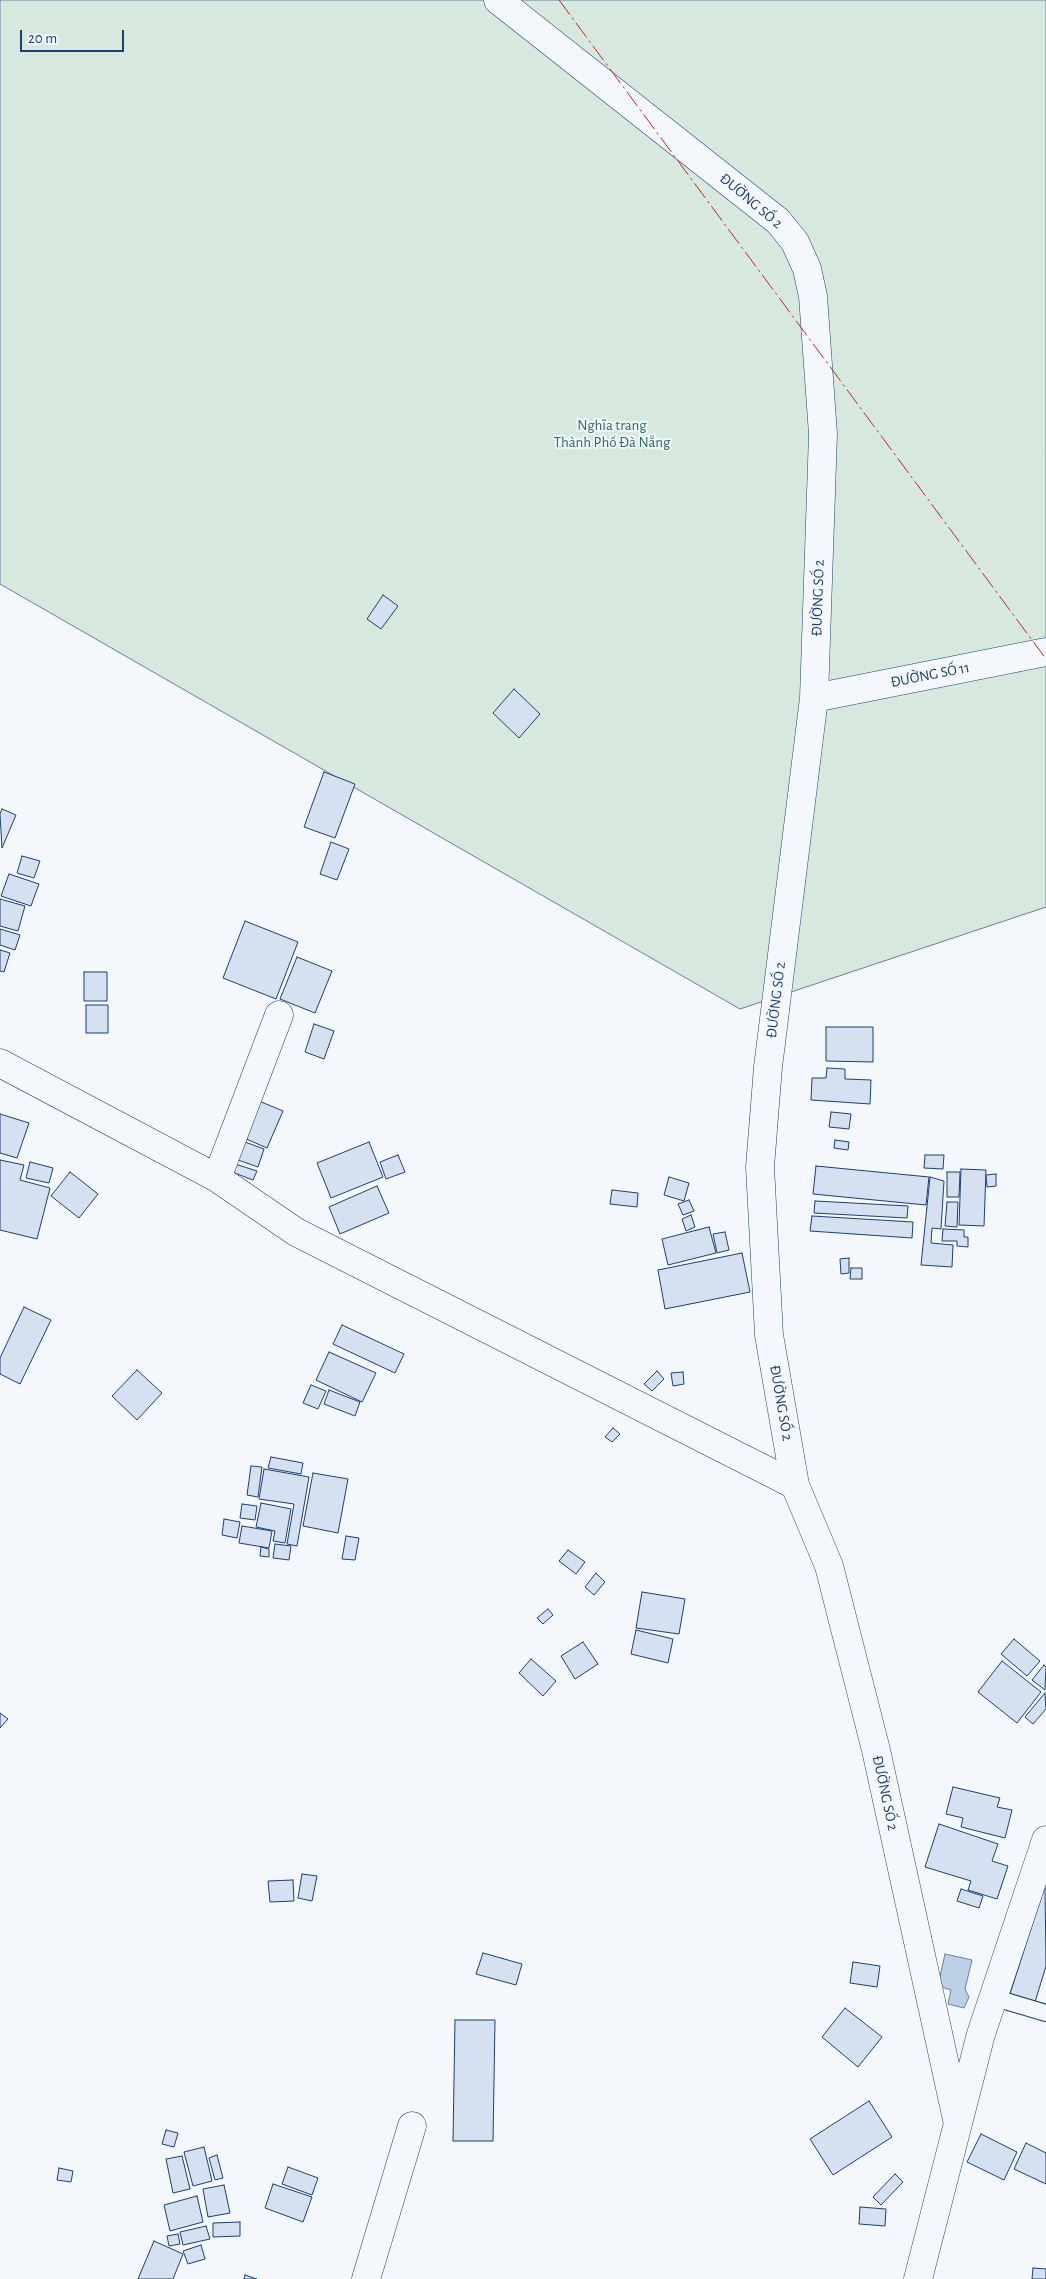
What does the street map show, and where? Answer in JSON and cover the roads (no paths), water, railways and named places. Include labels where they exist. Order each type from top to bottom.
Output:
[{"type":"street","name":"ĐƯỜNG SỐ 2","points":[[498,0],[778,221],[795,242],[807,269],[813,296],[823,434],[814,698],[768,1067],[760,1167],[769,1335],[795,1485],[832,1576],[876,1750],[958,2124]]},
{"type":"street","name":"ĐƯỜNG SỐ 11","points":[[814,698],[1046,652]]},
{"type":"street","points":[[217,1178],[280,1015]]},
{"type":"street","points":[[0,1063],[217,1178],[296,1232],[795,1485]]},
{"type":"street","points":[[918,2279],[992,1997],[1046,1840]]},
{"type":"street","points":[[366,2279],[412,2126]]},
{"type":"lane","points":[[992,1997],[1046,2013]]},
{"type":"water","points":[[945,1954],[972,1960],[965,1989],[969,1997],[964,2008],[948,2004],[951,1990],[938,1986]]},
{"type":"park label","name":"Nghĩa trang Thành Phố Đà Nẵng","points":[[612,434]]}]
